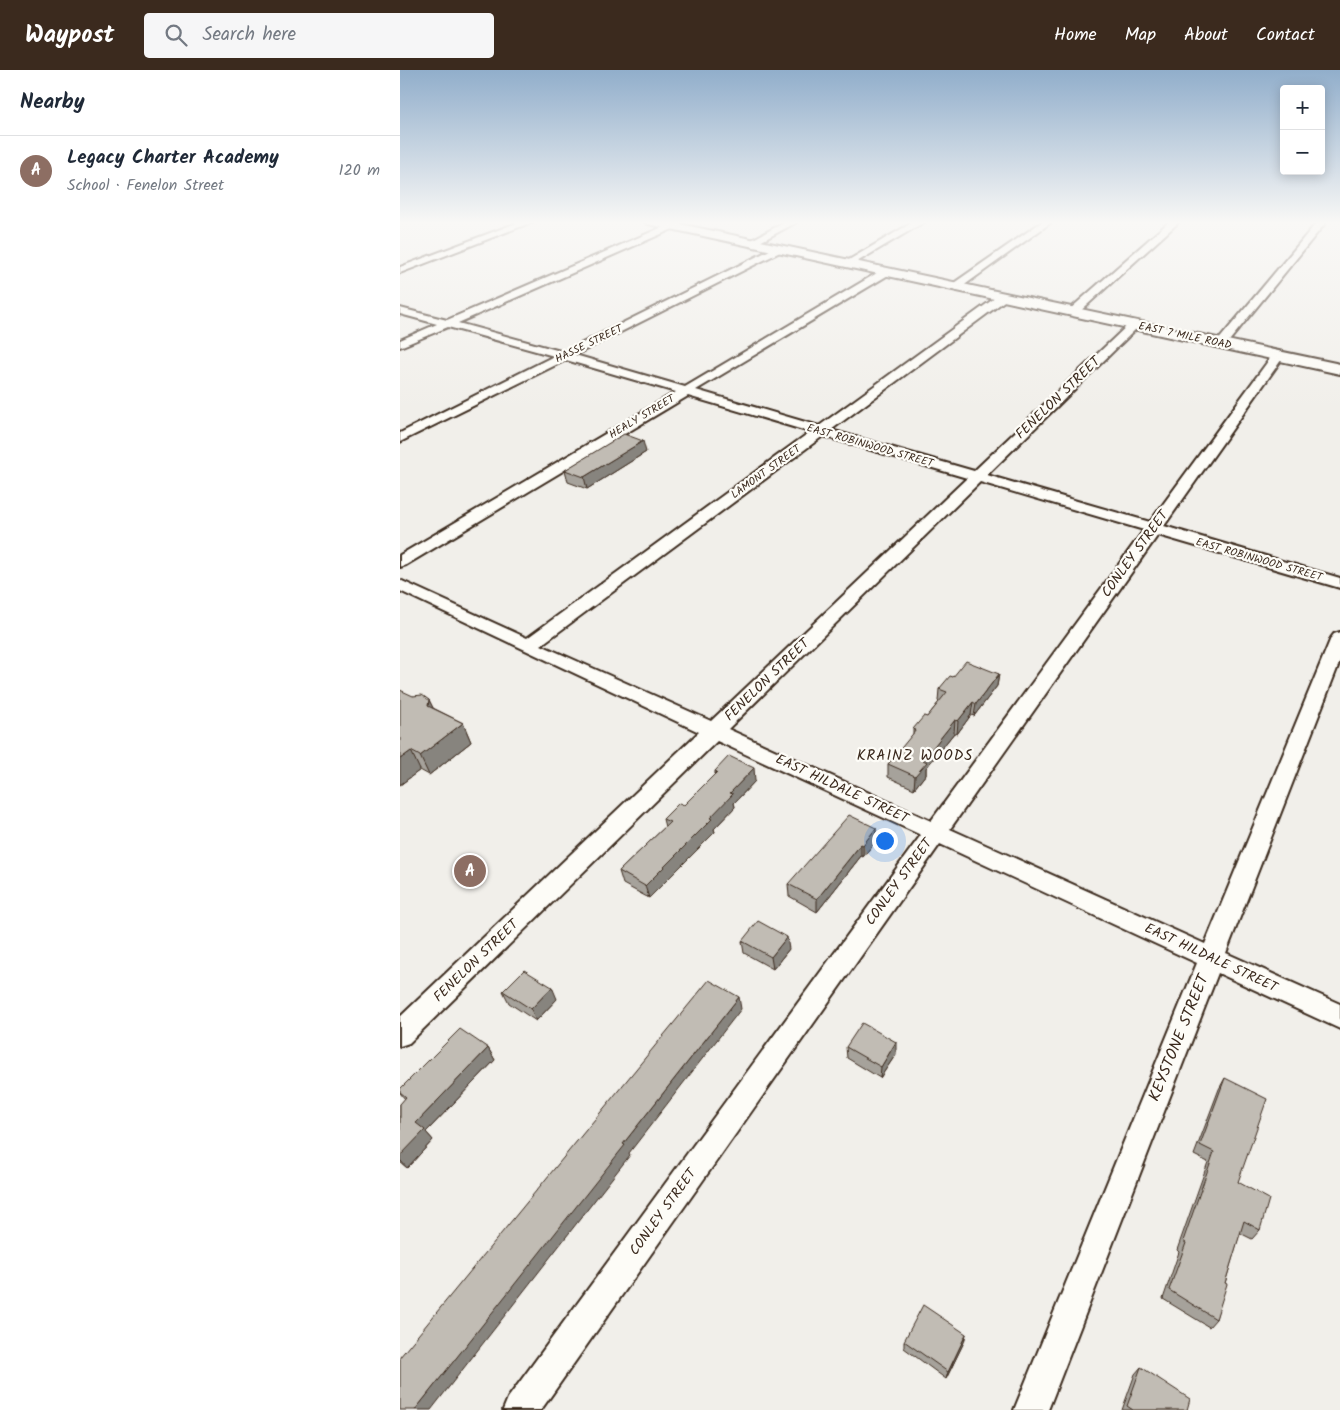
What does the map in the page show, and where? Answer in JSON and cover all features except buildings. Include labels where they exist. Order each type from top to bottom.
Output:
[{"type":"street","points":[[400,344],[536,284]]},
{"type":"street","name":"HASSE STREET","points":[[400,438],[711,284]]},
{"type":"street","name":"HEALY STREET","points":[[400,562],[867,284]]},
{"type":"street","name":"EAST 7 MILE ROAD","points":[[938,284],[1340,369]]},
{"type":"street","points":[[954,287],[959,284]]},
{"type":"street","points":[[1073,312],[1105,284]]},
{"type":"street","points":[[1220,344],[1270,284]]},
{"type":"street","name":"LAMONT STREET","points":[[528,646],[1003,297]]},
{"type":"street","name":"EAST ROBINWOOD STREET","points":[[400,311],[565,356],[1340,583]]},
{"type":"street","name":"FENELON STREET","points":[[400,1034],[1134,325]]},
{"type":"street","name":"CONLEY STREET","points":[[520,1410],[1278,356]]},
{"type":"street","name":"EAST HILDALE STREET","points":[[400,585],[528,646],[1340,1017]]},
{"type":"street","name":"KEYSTONE STREET","points":[[1031,1410],[1340,638]]},
{"type":"place","name":"Legacy Charter Academy","points":[[470,871]]},
{"type":"district","name":"KRAINZ WOODS","points":[[915,756]]}]
